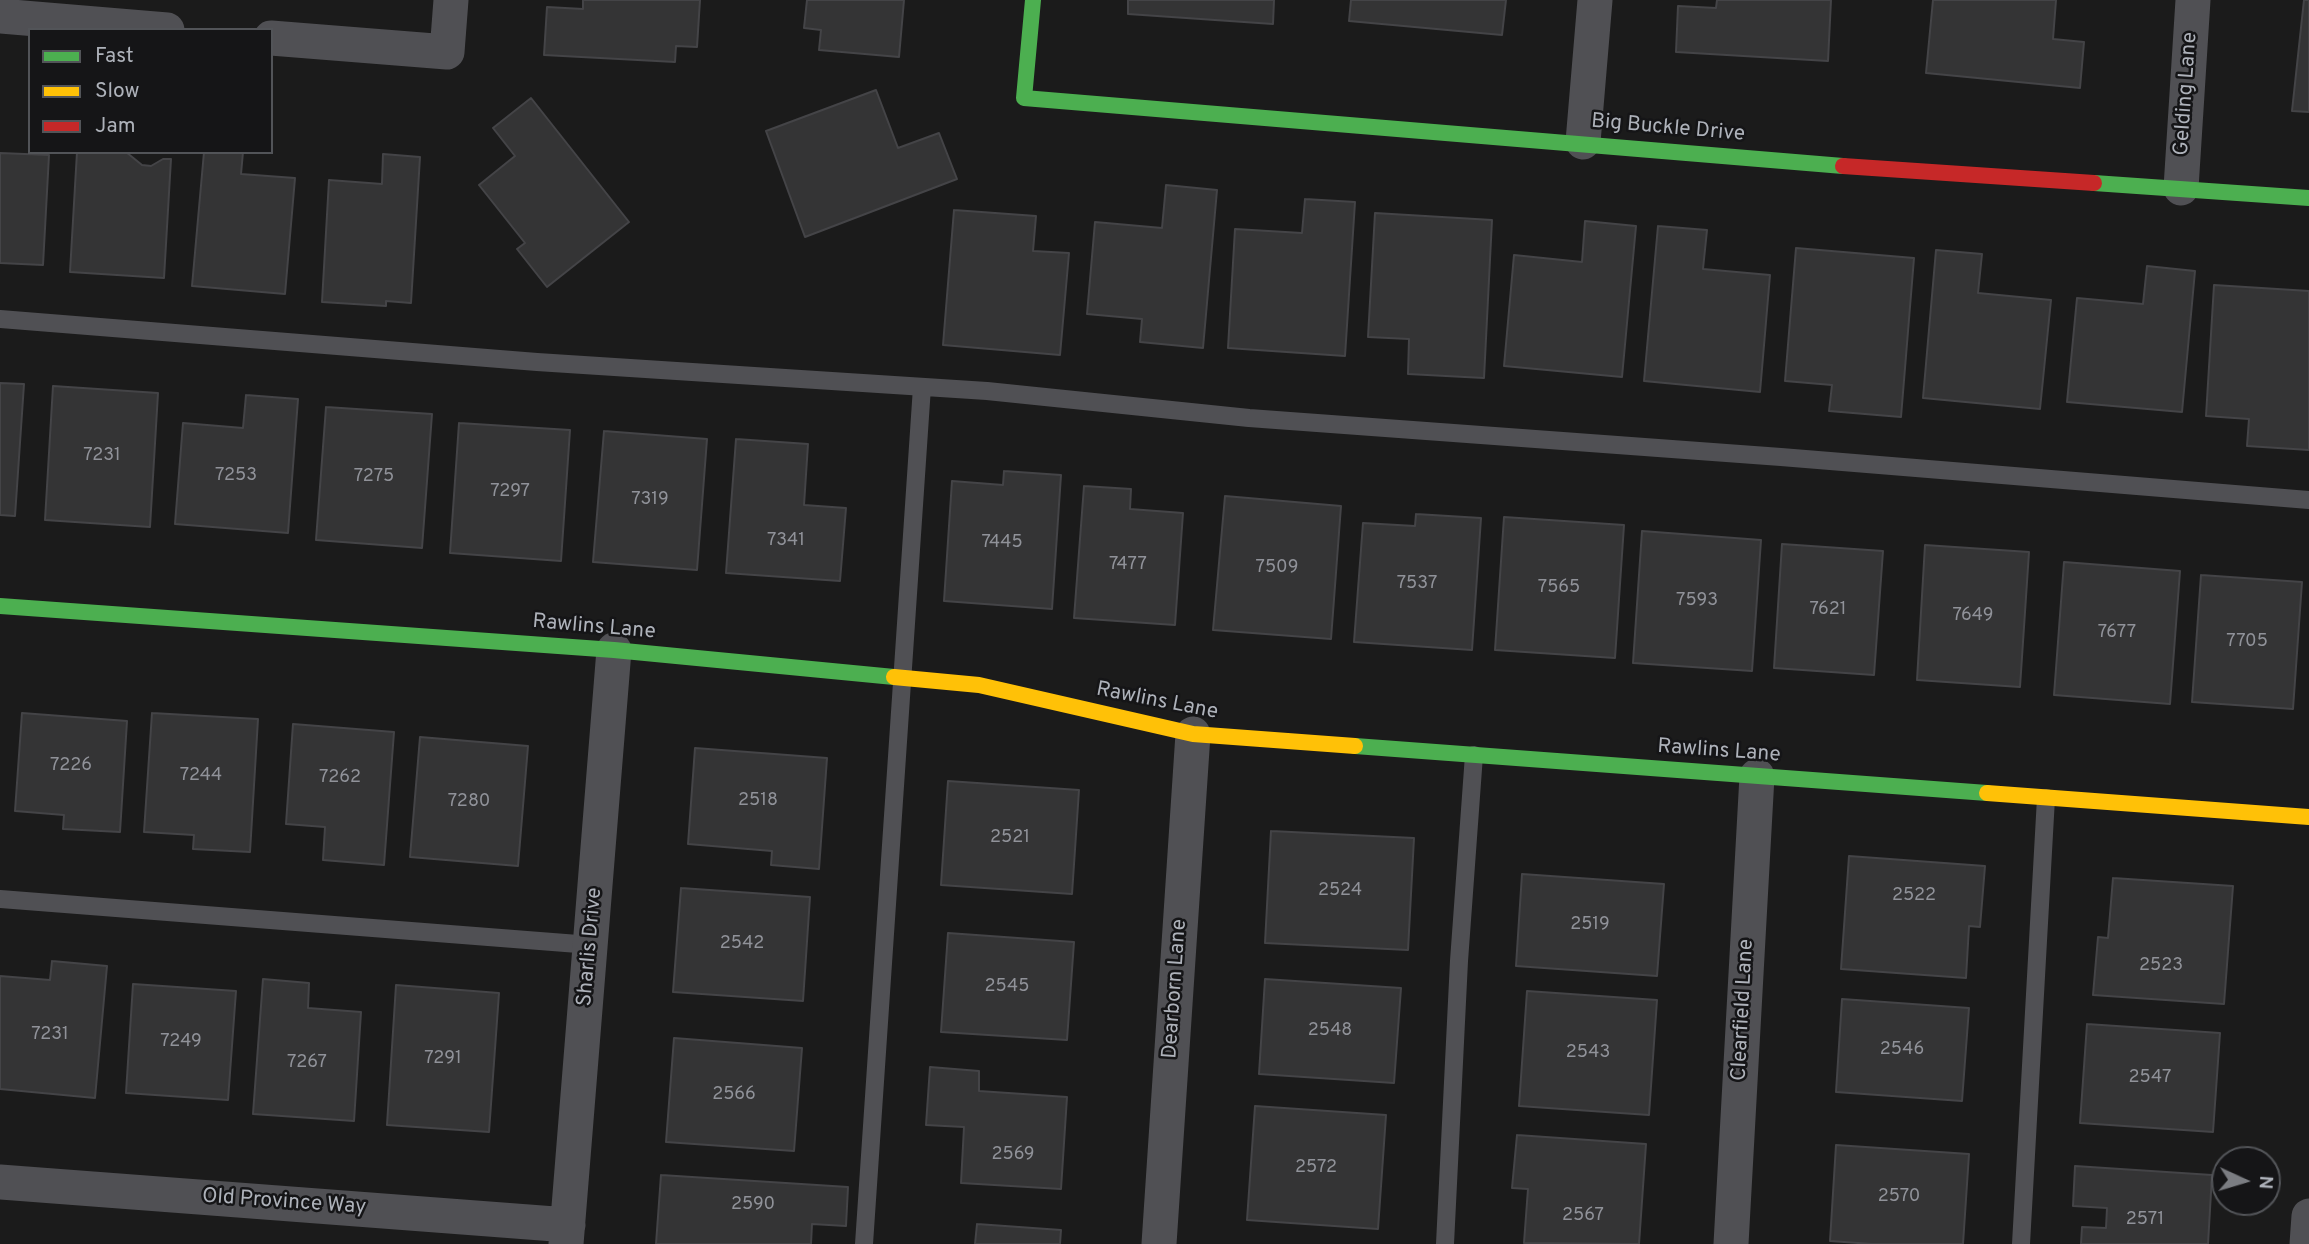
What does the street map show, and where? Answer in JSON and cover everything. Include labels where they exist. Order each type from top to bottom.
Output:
[{"type":"street","points":[[273,38],[447,52],[451,0]]},
{"type":"street","name":"Big Buckle Drive","points":[[1032,0],[1024,98],[1583,142],[1870,168],[2309,198]]},
{"type":"street","points":[[1583,142],[1595,0]]},
{"type":"street","name":"Gelding Lane","points":[[2181,188],[2193,0]]},
{"type":"street","points":[[0,16],[143,28]]},
{"type":"street","name":"Rawlins Lane","points":[[0,606],[614,650],[979,685],[1193,734],[2309,817]]},
{"type":"street","name":"Sharlis Drive","points":[[567,1235],[614,650]]},
{"type":"street","name":"Dearborn Lane","points":[[1158,1244],[1193,734]]},
{"type":"street","name":"Clearfield Lane","points":[[1731,1244],[1757,776]]},
{"type":"street","name":"Old Province Way","points":[[0,1182],[567,1235]]},
{"type":"street","points":[[2307,1244],[2309,1216]]},
{"type":"lane","points":[[0,319],[537,362],[987,391],[1249,418],[1656,447],[2309,500]]},
{"type":"lane","points":[[864,1244],[922,387]]},
{"type":"lane","points":[[1445,1244],[1459,961],[1474,755]]},
{"type":"lane","points":[[2021,1244],[2046,798]]},
{"type":"lane","points":[[0,899],[591,944]]},
{"type":"building","points":[[583,0],[700,0],[697,47],[676,46],[675,62],[544,55],[547,7],[583,9]]},
{"type":"building","points":[[807,0],[904,0],[899,57],[819,50],[821,30],[804,28]]},
{"type":"building","points":[[1128,0],[1274,0],[1273,24],[1128,14]]},
{"type":"building","points":[[1351,0],[1506,0],[1502,35],[1349,21]]},
{"type":"building","points":[[1717,0],[1831,0],[1828,61],[1676,52],[1678,6],[1716,8]]},
{"type":"building","points":[[1933,0],[2056,0],[2053,39],[2084,42],[2080,88],[1926,73]]},
{"type":"building","points":[[2304,0],[2309,0],[2309,112],[2292,111]]},
{"type":"building","points":[[876,90],[898,148],[939,133],[957,179],[805,237],[766,131]]},
{"type":"building","points":[[531,98],[629,222],[547,287],[517,249],[525,243],[479,185],[515,156],[493,128]]},
{"type":"building","points":[[0,153],[49,155],[43,265],[0,263]]},
{"type":"building","points":[[77,154],[128,154],[142,165],[151,166],[163,159],[171,159],[164,278],[70,272]]},
{"type":"building","points":[[204,154],[243,154],[241,174],[295,178],[285,294],[192,286]]},
{"type":"building","points":[[383,154],[420,157],[411,303],[386,301],[386,306],[322,302],[329,180],[382,184]]},
{"type":"building","points":[[1166,185],[1217,190],[1203,348],[1140,342],[1142,319],[1087,314],[1095,222],[1162,228]]},
{"type":"building","points":[[1305,199],[1355,202],[1345,356],[1228,348],[1235,229],[1302,233]]},
{"type":"building","points":[[954,210],[1036,216],[1033,251],[1069,253],[1060,355],[943,345]]},
{"type":"building","points":[[1375,213],[1492,220],[1484,378],[1408,374],[1409,339],[1368,337]]},
{"type":"building","points":[[1585,221],[1636,226],[1622,377],[1504,366],[1514,255],[1582,262]]},
{"type":"building","points":[[1658,226],[1707,230],[1703,269],[1770,275],[1760,392],[1644,381]]},
{"type":"building","points":[[1796,248],[1914,258],[1901,417],[1829,411],[1832,385],[1785,381]]},
{"type":"building","points":[[1936,250],[1982,254],[1978,293],[2051,300],[2040,409],[1923,398]]},
{"type":"building","points":[[2147,266],[2195,271],[2182,412],[2067,402],[2077,298],[2143,304]]},
{"type":"building","points":[[2214,285],[2309,291],[2309,450],[2247,446],[2249,419],[2206,416]]},
{"type":"building","points":[[0,383],[24,384],[15,516],[0,515]]},
{"type":"building","points":[[53,386],[158,393],[150,527],[45,520]]},
{"type":"building","points":[[246,395],[298,399],[288,533],[175,524],[183,423],[243,428]]},
{"type":"building","points":[[326,407],[432,414],[422,548],[316,540]]},
{"type":"building","points":[[459,423],[570,430],[561,561],[450,553]]},
{"type":"building","points":[[604,431],[707,439],[697,570],[593,562]]},
{"type":"building","points":[[736,439],[808,444],[804,505],[846,508],[840,581],[726,573]]},
{"type":"building","points":[[1004,471],[1061,475],[1052,609],[944,601],[952,481],[1003,485]]},
{"type":"building","points":[[1084,486],[1131,489],[1130,509],[1183,513],[1175,625],[1074,618]]},
{"type":"building","points":[[1225,496],[1341,506],[1331,639],[1213,630]]},
{"type":"building","points":[[1416,514],[1481,518],[1472,650],[1354,642],[1363,523],[1415,526]]},
{"type":"building","points":[[1504,517],[1624,525],[1615,658],[1495,650]]},
{"type":"building","points":[[1642,531],[1761,540],[1752,671],[1633,663]]},
{"type":"building","points":[[1782,544],[1883,551],[1874,675],[1774,668]]},
{"type":"building","points":[[1925,545],[2029,552],[2020,687],[1917,680]]},
{"type":"building","points":[[2064,562],[2180,571],[2170,704],[2054,695]]},
{"type":"building","points":[[2201,575],[2302,582],[2293,709],[2192,702]]},
{"type":"building","points":[[22,713],[127,721],[120,832],[63,829],[64,815],[15,811]]},
{"type":"building","points":[[152,713],[258,719],[250,852],[193,849],[194,835],[144,832]]},
{"type":"building","points":[[293,724],[394,732],[384,865],[323,860],[325,827],[286,824]]},
{"type":"building","points":[[420,737],[528,746],[518,866],[410,857]]},
{"type":"building","points":[[695,748],[827,758],[819,869],[771,865],[772,851],[688,844]]},
{"type":"building","points":[[948,781],[1079,790],[1072,894],[941,885]]},
{"type":"building","points":[[1271,831],[1414,838],[1408,950],[1265,943]]},
{"type":"building","points":[[1849,856],[1985,866],[1980,927],[1969,926],[1966,978],[1841,969]]},
{"type":"building","points":[[1522,874],[1664,884],[1657,976],[1516,966]]},
{"type":"building","points":[[2113,878],[2233,886],[2224,1004],[2093,995],[2098,937],[2108,938]]},
{"type":"building","points":[[681,888],[810,897],[803,1001],[673,992]]},
{"type":"building","points":[[948,933],[1074,942],[1067,1040],[941,1032]]},
{"type":"building","points":[[52,961],[107,966],[95,1098],[0,1089],[0,976],[50,980]]},
{"type":"building","points":[[263,979],[309,983],[308,1008],[361,1012],[354,1121],[253,1114]]},
{"type":"building","points":[[1265,979],[1401,988],[1394,1083],[1259,1074]]},
{"type":"building","points":[[133,984],[236,991],[228,1100],[126,1093]]},
{"type":"building","points":[[396,985],[499,993],[489,1132],[387,1125]]},
{"type":"building","points":[[1527,991],[1657,1000],[1649,1115],[1519,1106]]},
{"type":"building","points":[[1842,999],[1969,1008],[1962,1101],[1836,1092]]},
{"type":"building","points":[[2087,1024],[2220,1033],[2213,1132],[2080,1123]]},
{"type":"building","points":[[674,1038],[802,1048],[794,1151],[666,1142]]},
{"type":"building","points":[[930,1067],[979,1071],[979,1091],[1067,1097],[1061,1189],[961,1183],[964,1127],[926,1125]]},
{"type":"building","points":[[1255,1106],[1386,1115],[1378,1229],[1247,1220]]},
{"type":"building","points":[[1517,1135],[1646,1144],[1639,1244],[1524,1243],[1528,1189],[1512,1188]]},
{"type":"building","points":[[1836,1145],[1969,1154],[1963,1244],[1830,1241]]},
{"type":"building","points":[[2075,1166],[2211,1175],[2208,1244],[2081,1244],[2082,1227],[2106,1228],[2107,1208],[2073,1206]]},
{"type":"building","points":[[661,1175],[848,1187],[846,1226],[812,1224],[811,1244],[656,1244]]},
{"type":"building","points":[[977,1224],[1061,1230],[1060,1244],[975,1244]]},
{"type":"traffic: fast","points":[[1033,0],[1024,98],[1843,166]]},
{"type":"traffic: fast","points":[[2094,183],[2309,198]]},
{"type":"traffic: fast","points":[[0,606],[614,650],[894,677]]},
{"type":"traffic: fast","points":[[1355,746],[1987,793]]},
{"type":"traffic: slow","points":[[894,677],[979,685],[1193,734],[1355,746]]},
{"type":"traffic: slow","points":[[1987,793],[2309,817]]},
{"type":"traffic: jam","points":[[1843,166],[2094,183]]}]
